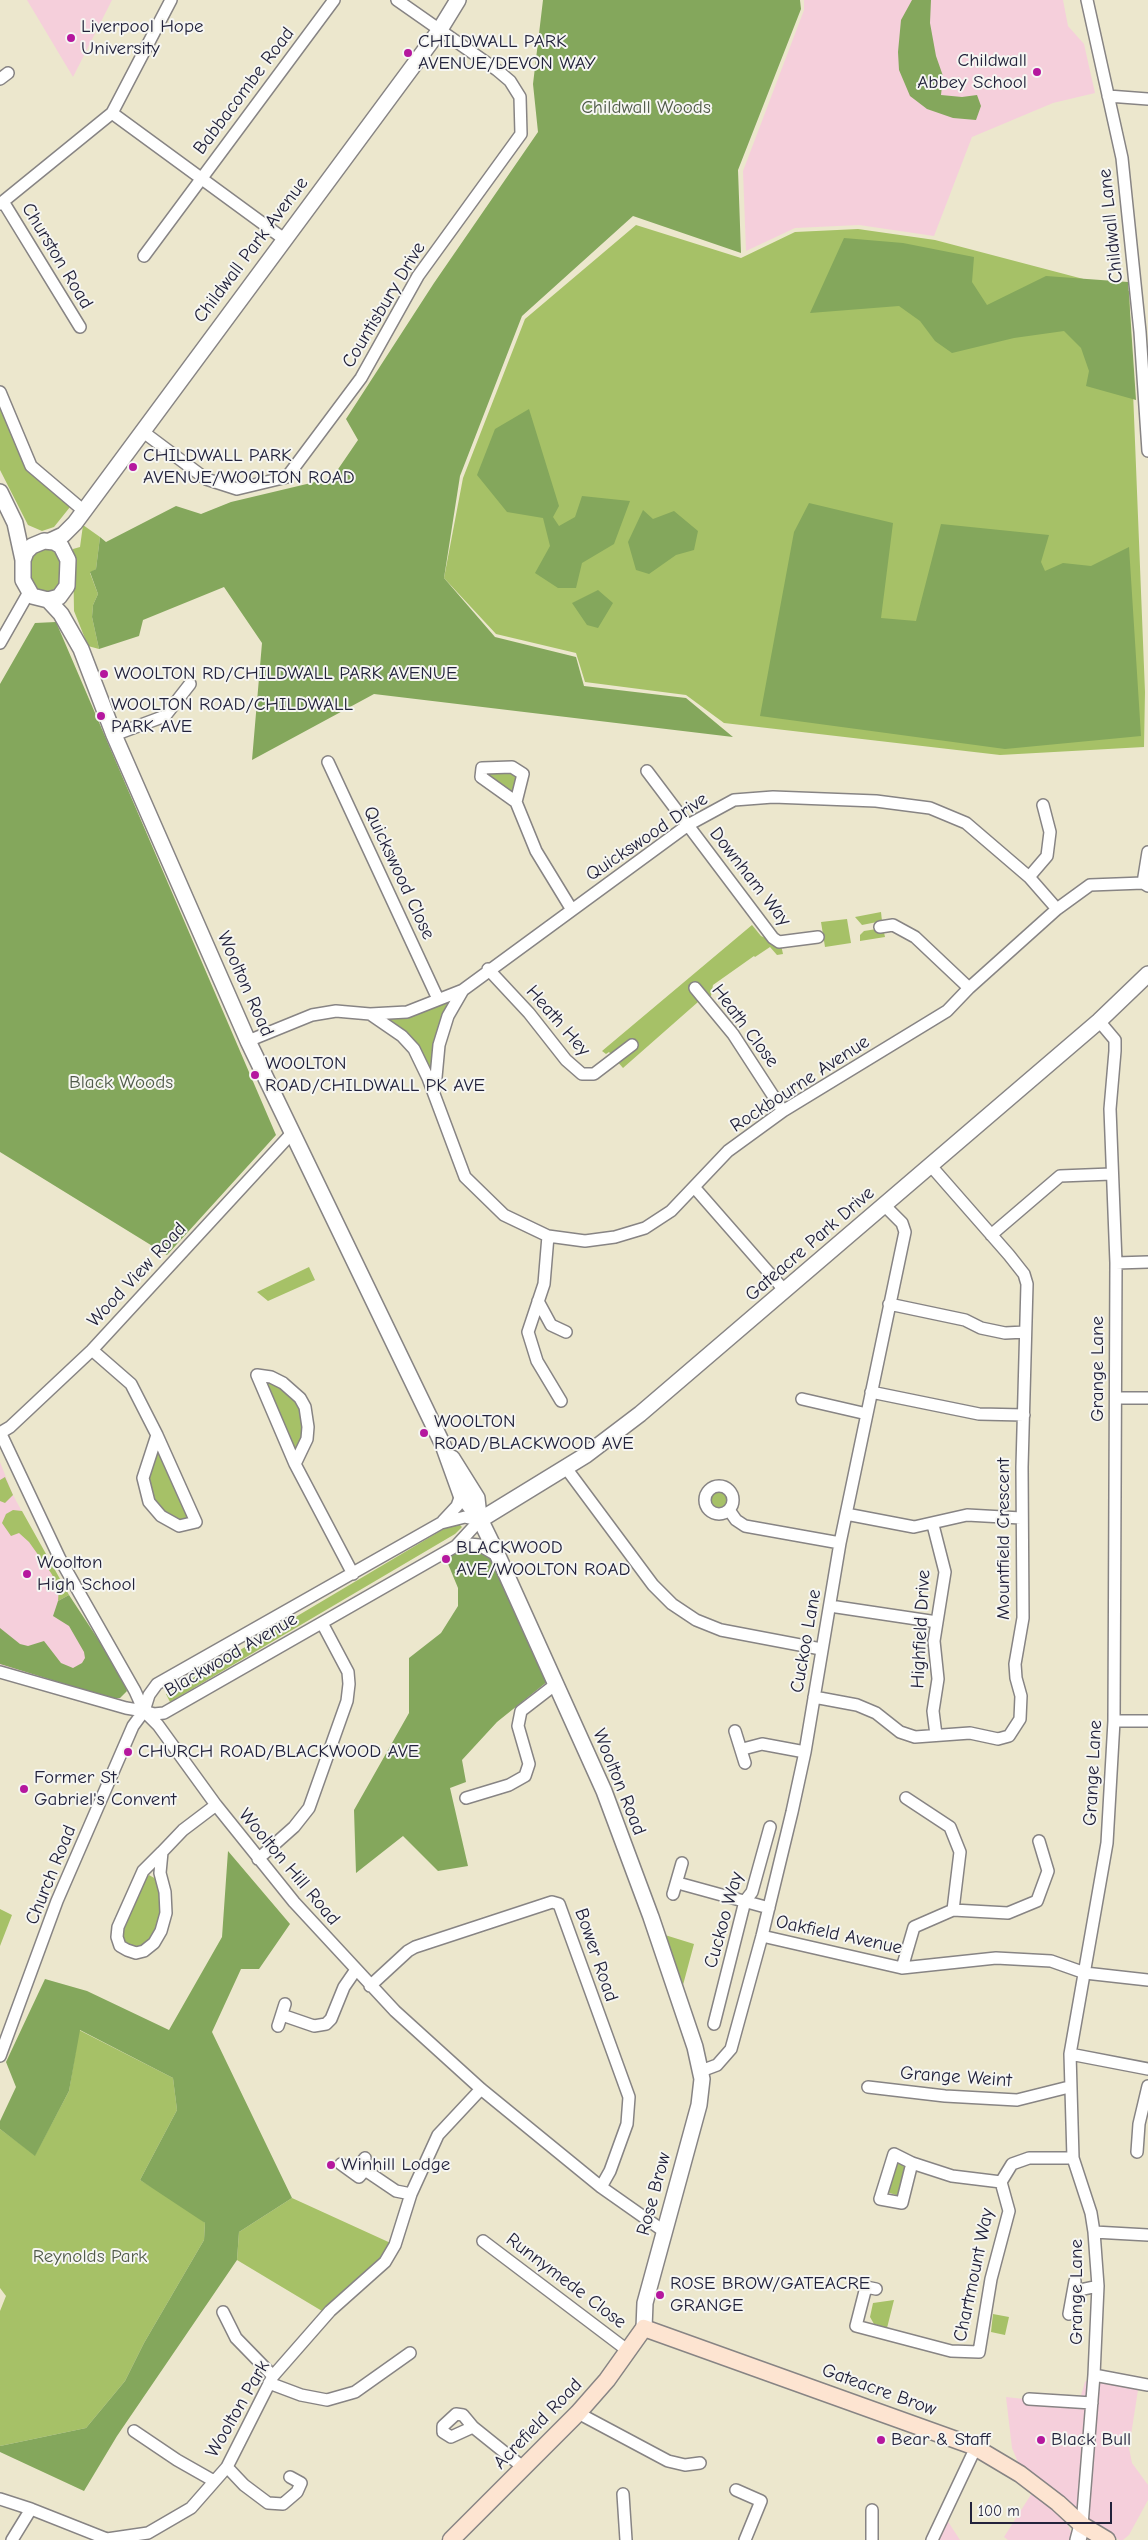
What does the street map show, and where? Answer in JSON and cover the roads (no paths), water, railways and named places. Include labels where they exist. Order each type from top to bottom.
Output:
[{"type":"main road","name":"Acrefield Road","points":[[451,2540],[578,2413],[607,2380],[644,2328]]},
{"type":"main road","name":"Gateacre Brow","points":[[644,2328],[976,2448],[1020,2474],[1058,2503],[1080,2533],[1107,2540]]},
{"type":"street","points":[[2,204],[112,113],[171,0]]},
{"type":"street","name":"Babbacombe Road","points":[[144,256],[334,0]]},
{"type":"street","name":"Countisbury Drive","points":[[142,431],[206,479],[237,489],[287,477],[361,378],[418,276],[521,134],[520,97],[510,81],[397,0]]},
{"type":"street","name":"Childwall Park Avenue","points":[[45,541],[63,535],[80,517],[439,31],[458,0]]},
{"type":"street","name":"Childwall Lane","points":[[1087,0],[1122,158],[1148,451]]},
{"type":"street","points":[[1108,96],[1148,99]]},
{"type":"street","points":[[112,113],[284,239]]},
{"type":"street","name":"Churston Road","points":[[2,204],[80,327]]},
{"type":"street","points":[[0,392],[31,466],[80,517]]},
{"type":"street","points":[[0,492],[15,524],[23,560],[23,580],[29,592],[38,599],[48,600],[62,594],[69,581],[68,560],[64,549],[29,537],[15,524]]},
{"type":"street","name":"Childwall Park Avenue","points":[[68,560],[70,537],[80,517]]},
{"type":"street","points":[[23,560],[29,548],[45,541]]},
{"type":"street","name":"Woolton Road","points":[[69,581],[70,615],[78,642],[114,735],[248,1041],[443,1444],[461,1495],[479,1518],[498,1556],[604,1791],[646,1902],[701,2071]]},
{"type":"street","points":[[0,644],[29,592]]},
{"type":"street","name":"Woolton Road","points":[[48,600],[58,610],[78,642]]},
{"type":"street","points":[[114,735],[165,716],[190,684]]},
{"type":"street","name":"Quickswood Close","points":[[328,762],[438,999]]},
{"type":"street","name":"Downham Way","points":[[647,771],[773,938],[779,942],[818,937]]},
{"type":"street","name":"Quickswood Drive","points":[[370,1014],[407,1012],[463,990],[488,969],[688,825],[734,800],[774,797],[876,801],[930,808],[966,823],[1029,876],[1057,909]]},
{"type":"street","points":[[516,802],[536,851],[572,910]]},
{"type":"street","points":[[1029,876],[1046,856],[1050,832],[1043,805]]},
{"type":"street","points":[[1145,884],[1148,852]]},
{"type":"street","name":"Rockbourne Avenue","points":[[370,1014],[408,1042],[420,1058],[465,1177],[504,1215],[548,1236],[585,1241],[615,1237],[646,1228],[671,1210],[728,1151],[783,1111],[929,1024],[947,1011],[969,988],[1057,909],[1090,885],[1145,884]]},
{"type":"street","points":[[880,927],[893,925],[915,937],[969,988]]},
{"type":"street","name":"Heath Hey","points":[[488,969],[529,1013],[566,1060],[582,1074],[594,1074],[632,1045]]},
{"type":"street","name":"Gateacre Park Drive","points":[[479,1518],[566,1468],[640,1414],[1099,1021],[1148,974]]},
{"type":"street","name":"Heath Close","points":[[695,988],[733,1034],[783,1111]]},
{"type":"street","name":"Rockbourne Avenue","points":[[434,1092],[439,1045],[448,1016],[463,990]]},
{"type":"street","points":[[248,1041],[312,1014],[336,1011],[370,1014]]},
{"type":"street","name":"Grange Lane","points":[[1080,2533],[1092,2403],[1098,2286],[1091,2213],[1072,2158],[1069,2087],[1070,2054],[1108,1843],[1114,1720],[1116,1263],[1111,1174],[1110,1109],[1115,1066],[1115,1040],[1099,1021]]},
{"type":"street","name":"Wood View Road","points":[[0,1432],[10,1427],[92,1350],[292,1133]]},
{"type":"street","name":"Mountfield Crescent","points":[[814,1697],[857,1705],[876,1713],[900,1732],[916,1737],[970,1734],[998,1739],[1009,1736],[1020,1719],[1021,1696],[1016,1678],[1015,1664],[1022,1618],[1021,1518],[1027,1284],[1024,1274],[931,1166]]},
{"type":"street","points":[[991,1235],[1060,1176],[1111,1174]]},
{"type":"street","points":[[694,1187],[785,1291]]},
{"type":"street","name":"Cuckoo Lane","points":[[701,2071],[717,2065],[731,2049],[762,1936],[804,1752],[840,1543],[904,1232],[902,1223],[885,1206]]},
{"type":"street","points":[[548,1236],[544,1284],[528,1332],[537,1361],[560,1401]]},
{"type":"street","points":[[1116,1263],[1148,1262]]},
{"type":"street","points":[[538,1301],[551,1325],[566,1332]]},
{"type":"street","points":[[889,1304],[965,1320],[981,1328],[1005,1333],[1025,1332]]},
{"type":"street","points":[[92,1350],[130,1384],[157,1435],[196,1522],[179,1526],[161,1516],[149,1502],[143,1478],[157,1435]]},
{"type":"street","points":[[296,1464],[307,1439],[308,1427],[305,1406],[300,1398],[283,1383],[271,1377],[257,1375],[296,1464],[353,1574]]},
{"type":"street","points":[[871,1392],[979,1414],[1024,1415]]},
{"type":"street","points":[[1116,1398],[1148,1398]]},
{"type":"street","points":[[802,1399],[867,1414]]},
{"type":"street","name":"Woolton Hill Road","points":[[0,1432],[60,1558],[135,1691],[144,1711],[158,1725],[258,1859],[355,1971],[419,2034],[481,2089],[601,2187],[665,2232]]},
{"type":"street","name":"Woolton Road","points":[[443,1444],[468,1480],[477,1498],[479,1518]]},
{"type":"street","points":[[566,1468],[653,1585],[672,1604],[696,1620],[721,1630],[821,1649]]},
{"type":"street","name":"Blackwood Avenue","points":[[441,1523],[457,1506],[461,1495]]},
{"type":"street","points":[[729,1510],[736,1520],[745,1526],[840,1543]]},
{"type":"street","points":[[846,1514],[914,1527],[933,1525],[967,1515],[1021,1518]]},
{"type":"street","name":"Blackwood Avenue","points":[[465,1517],[479,1518],[460,1542],[175,1708],[160,1714],[144,1711],[152,1689],[162,1680],[441,1523],[465,1517]]},
{"type":"street","name":"Highfield Drive","points":[[933,1525],[945,1572],[934,1641],[938,1679],[933,1711],[936,1735]]},
{"type":"street","points":[[460,1542],[479,1545],[498,1556]]},
{"type":"street","points":[[830,1606],[937,1622]]},
{"type":"street","points":[[258,1859],[294,1827],[309,1808],[347,1701],[348,1672],[322,1623]]},
{"type":"street","points":[[0,1672],[144,1711]]},
{"type":"street","points":[[466,1798],[509,1785],[525,1776],[529,1764],[518,1726],[521,1711],[556,1684]]},
{"type":"street","name":"Church Road","points":[[0,2056],[58,1901],[133,1726],[144,1711]]},
{"type":"street","points":[[1114,1720],[1148,1721]]},
{"type":"street","points":[[735,1731],[743,1748],[745,1763]]},
{"type":"street","points":[[743,1748],[762,1744],[804,1752]]},
{"type":"street","points":[[906,1798],[950,1827],[960,1852],[953,1910]]},
{"type":"street","points":[[162,1852],[160,1873],[165,1892],[166,1913],[161,1931],[154,1944],[144,1951],[136,1953],[120,1946],[117,1937],[118,1927],[142,1871],[183,1830],[216,1805]]},
{"type":"street","name":"Cuckoo Way","points":[[714,2024],[745,1901],[752,1892],[770,1827]]},
{"type":"street","points":[[902,1968],[914,1927],[953,1910],[1008,1913],[1037,1901],[1048,1871],[1039,1842]]},
{"type":"street","points":[[674,1894],[682,1863]]},
{"type":"street","points":[[678,1883],[768,1908]]},
{"type":"street","name":"Bower Road","points":[[370,1986],[408,1951],[416,1947],[552,1902],[558,1904],[630,2097],[627,2124],[610,2172],[601,2187]]},
{"type":"street","name":"Oakfield Avenue","points":[[762,1936],[902,1968],[996,1958],[1051,1961],[1085,1973],[1148,1980]]},
{"type":"street","points":[[282,2015],[314,2026],[326,2024],[331,2019],[344,1987],[355,1971]]},
{"type":"street","points":[[1070,2054],[1148,2069]]},
{"type":"street","name":"Rose Brow","points":[[644,2328],[645,2303],[699,2105],[701,2071]]},
{"type":"street","points":[[1137,2152],[1139,2124],[1148,2086]]},
{"type":"street","name":"Grange Weint","points":[[868,2087],[945,2096],[1017,2100],[1069,2087]]},
{"type":"street","name":"Woolton Park","points":[[0,2499],[32,2509],[107,2539],[148,2533],[191,2508],[227,2467],[271,2380],[330,2311],[385,2262],[395,2245],[411,2194],[438,2135],[481,2089]]},
{"type":"street","points":[[365,2158],[359,2166],[396,2191],[411,2194]]},
{"type":"street","points":[[912,2163],[952,2176],[1002,2182],[1012,2164],[1029,2158],[1072,2158]]},
{"type":"street","points":[[341,2164],[359,2177],[365,2170]]},
{"type":"street","name":"Chartmount Way","points":[[876,2289],[866,2286],[856,2326],[951,2351],[979,2352],[991,2279],[1009,2211],[1002,2182]]},
{"type":"street","points":[[1094,2232],[1148,2235]]},
{"type":"street","name":"Runnymede Close","points":[[483,2241],[628,2350]]},
{"type":"street","points":[[1070,2314],[1075,2286],[1098,2286]]},
{"type":"street","points":[[223,2312],[236,2338],[271,2380],[301,2395],[327,2400],[355,2392],[410,2353]]},
{"type":"street","points":[[1094,2375],[1148,2385]]},
{"type":"street","points":[[1029,2399],[1092,2403]]},
{"type":"street","points":[[578,2413],[668,2461],[684,2465],[700,2463]]},
{"type":"street","points":[[474,2427],[524,2468]]},
{"type":"street","points":[[134,2431],[214,2481]]},
{"type":"street","points":[[932,2540],[976,2448]]},
{"type":"street","points":[[227,2467],[244,2485],[268,2503],[283,2504],[297,2492],[301,2483],[290,2476]]},
{"type":"street","points":[[736,2490],[761,2501],[746,2540]]},
{"type":"street","points":[[623,2494],[626,2540]]},
{"type":"street","points":[[12,2540],[32,2509]]},
{"type":"street","points":[[872,2510],[872,2540]]},
{"type":"place","name":"Liverpool Hope University","points":[[71,38]]},
{"type":"place","name":"CHILDWALL PARK AVENUE/DEVON WAY","points":[[408,53]]},
{"type":"place","name":"Childwall Abbey School","points":[[1037,72]]},
{"type":"place","name":"CHILDWALL PARK AVENUE/WOOLTON ROAD","points":[[133,467]]},
{"type":"place","name":"WOOLTON RD/CHILDWALL PARK AVENUE","points":[[104,674]]},
{"type":"place","name":"WOOLTON ROAD/CHILDWALL PARK AVE","points":[[101,716]]},
{"type":"place","name":"WOOLTON ROAD/CHILDWALL PK AVE","points":[[255,1075]]},
{"type":"place","name":"WOOLTON ROAD/BLACKWOOD AVE","points":[[424,1433]]},
{"type":"place","name":"BLACKWOOD AVE/WOOLTON ROAD","points":[[446,1559]]},
{"type":"place","name":"Woolton High School","points":[[27,1574]]},
{"type":"place","name":"CHURCH ROAD/BLACKWOOD AVE","points":[[128,1752]]},
{"type":"place","name":"Former St. Gabriel's Convent","points":[[24,1789]]},
{"type":"place","name":"Winhill Lodge","points":[[331,2165]]},
{"type":"place","name":"ROSE BROW/GATEACRE GRANGE","points":[[660,2295]]},
{"type":"place","name":"Bear & Staff","points":[[881,2440]]},
{"type":"place","name":"Black Bull","points":[[1041,2440]]},
{"type":"park label","name":"Childwall Woods","points":[[646,108]]},
{"type":"park label","name":"Black Woods","points":[[121,1083]]},
{"type":"park label","name":"Reynolds Park","points":[[90,2257]]}]
